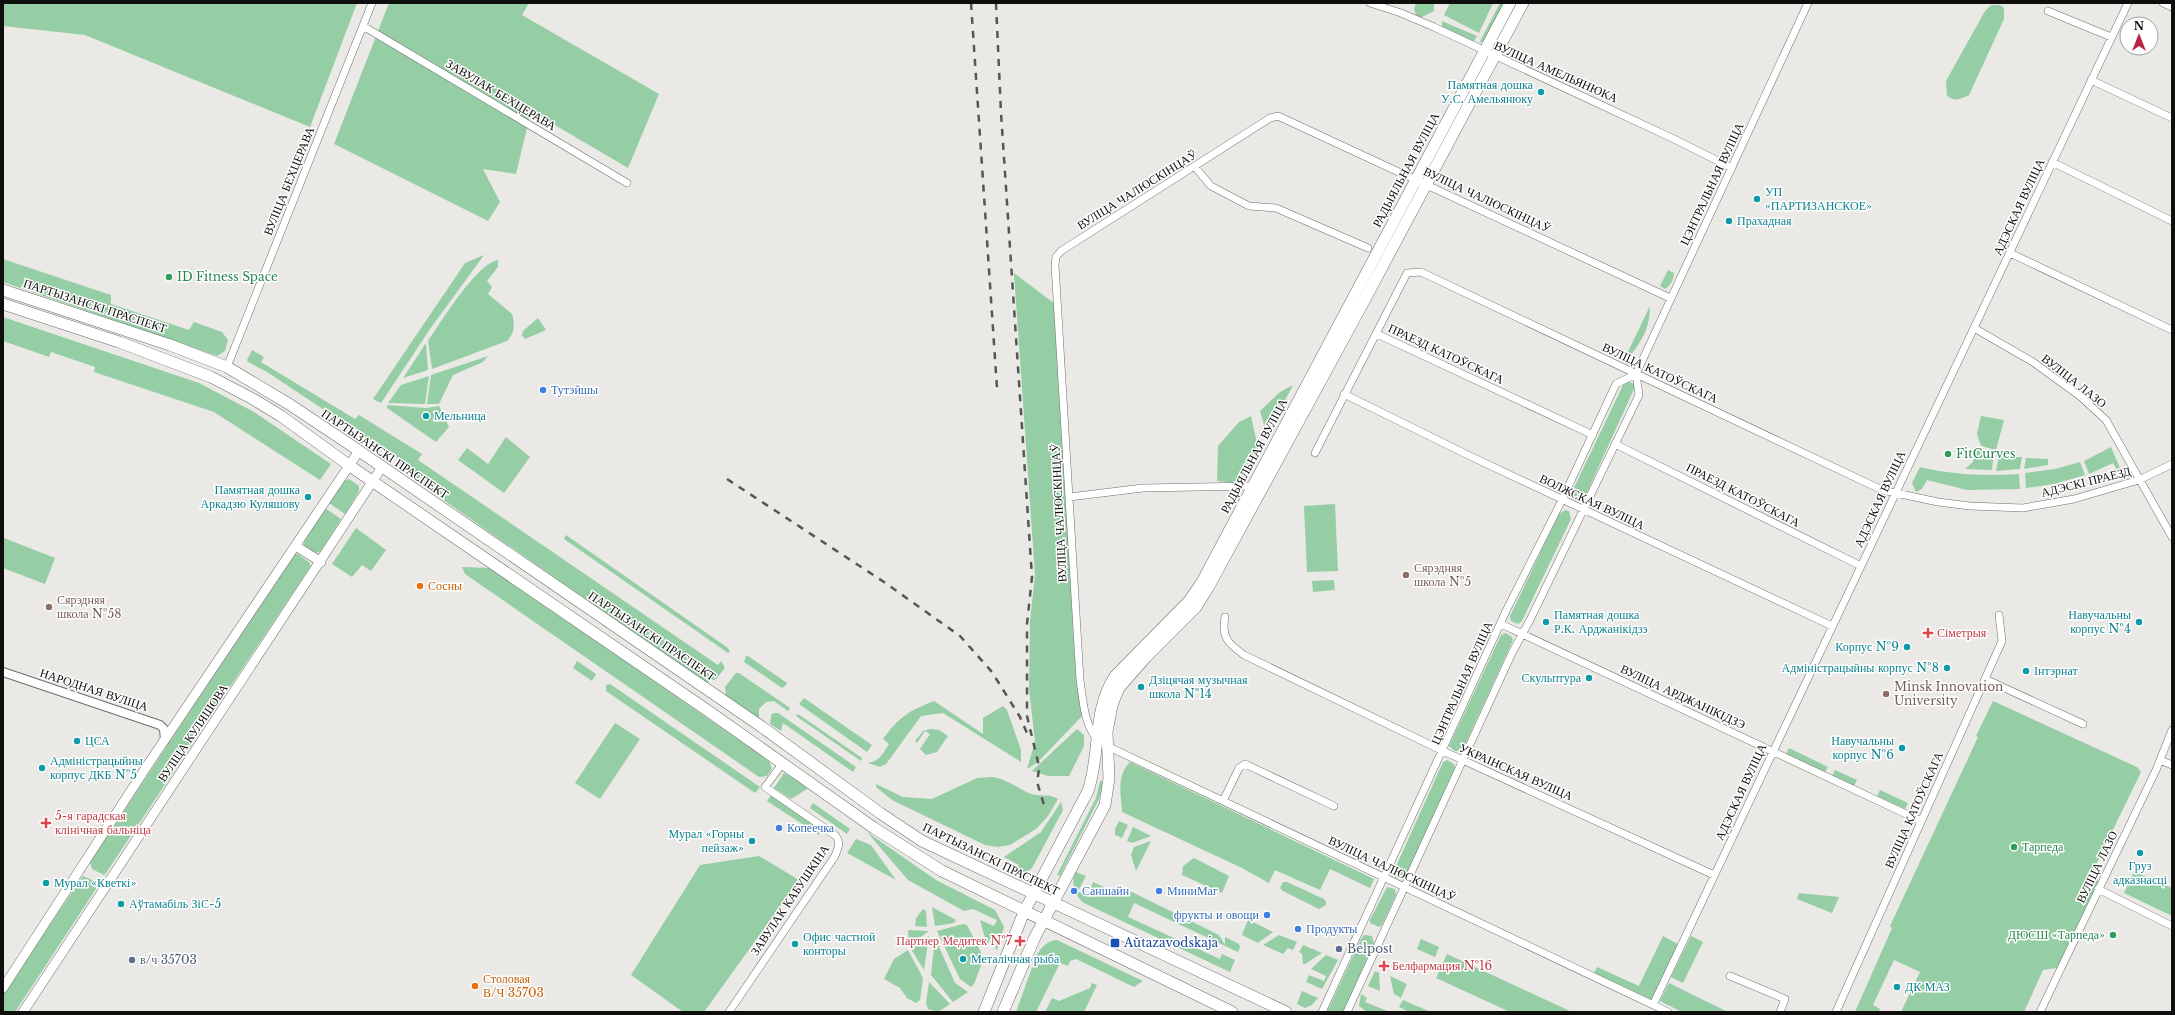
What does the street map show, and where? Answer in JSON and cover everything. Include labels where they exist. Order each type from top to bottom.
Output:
[{"type":"main road","name":"РАДЫЯЛЬНАЯ ВУЛІЦА","points":[[1003,1012],[1043,921],[1105,805],[1108,778],[1107,746],[1109,716],[1119,688],[1146,657],[1196,607],[1265,484],[1427,184],[1489,54],[1510,3]]},
{"type":"main road","name":"РАДЫЯЛЬНАЯ ВУЛІЦА","points":[[984,1012],[1024,912],[1088,791],[1094,770],[1098,740],[1099,716],[1109,686],[1115,676],[1189,601],[1202,582],[1416,179],[1489,54],[1523,3]]},
{"type":"main road","name":"ПАРТЫЗАНСКІ ПРАСПЕКТ","points":[[3,290],[170,345],[227,367],[289,404],[382,467],[807,758],[880,813],[922,841],[1286,1012]]},
{"type":"main road","points":[[3,304],[119,342],[211,377],[281,416],[350,466],[374,481],[783,763],[874,828],[942,872],[1232,1012]]},
{"type":"main road","points":[[211,377],[220,374],[227,367]]},
{"type":"main road","name":"ВУЛІЦА КУЛЯШОВА","points":[[3,988],[165,741],[359,452]]},
{"type":"main road","name":"ВУЛІЦА КУЛЯШОВА","points":[[23,1012],[321,562],[382,467]]},
{"type":"main road","points":[[296,546],[321,562]]},
{"type":"main road","points":[[783,763],[790,756],[807,758]]},
{"type":"street","name":"ВУЛІЦА БЕХЦЕРАВА","points":[[227,367],[372,3]]},
{"type":"street","name":"ВУЛІЦА АМЕЛЬЯНЮКА","points":[[1370,3],[1401,13],[1674,138],[1732,168]]},
{"type":"street","name":"ЦЭНТРАЛЬНАЯ ВУЛІЦА","points":[[1322,1012],[1537,548],[1562,500],[1616,384],[1636,374],[1808,3]]},
{"type":"street","name":"АДЭСКАЯ ВУЛІЦА","points":[[1653,1005],[2128,3]]},
{"type":"street","points":[[2163,3],[2172,7]]},
{"type":"street","points":[[2048,11],[2111,37]]},
{"type":"street","name":"ЗАВУЛАК БЕХЦЕРАВА","points":[[363,26],[627,183]]},
{"type":"street","points":[[2091,80],[2172,118]]},
{"type":"street","name":"ВУЛІЦА ЧАЛЮСКІНЦАЎ","points":[[1098,740],[1092,734],[1086,715],[1080,680],[1056,257],[1060,251],[1195,167],[1270,118],[1278,116],[1670,298]]},
{"type":"street","points":[[2052,162],[2172,221]]},
{"type":"street","points":[[1195,167],[1211,186],[1249,206],[1276,208],[1368,248]]},
{"type":"street","points":[[2010,253],[2172,330]]},
{"type":"street","name":"ВУЛІЦА КАТОЎСКАГА","points":[[1377,334],[1407,273],[1415,271],[1421,272],[1882,490],[1896,492]]},
{"type":"street","name":"ВУЛІЦА ЛАЗО","points":[[1974,328],[2033,362],[2094,409],[2111,426],[2139,480],[2172,538]]},
{"type":"street","points":[[1315,453],[1344,394],[1377,334]]},
{"type":"street","name":"ПРАЕЗД КАТОЎСКАГА","points":[[1377,334],[1593,435]]},
{"type":"street","points":[[1356,1012],[1348,1010],[1406,888],[1512,653],[1523,635],[1639,395],[1636,374]]},
{"type":"street","name":"ВОЛЖСКАЯ ВУЛІЦА","points":[[1344,394],[1562,500],[1832,626]]},
{"type":"street","name":"ПРАЕЗД КАТОЎСКАГА","points":[[1615,444],[1861,566]]},
{"type":"street","name":"АДЭСКІ ПРАЕЗД","points":[[1896,492],[1912,498],[1946,503],[2022,508],[2074,499],[2139,480],[2172,464]]},
{"type":"street","points":[[1069,497],[1143,488],[1253,486]]},
{"type":"street","name":"ВУЛІЦА КАТОЎСКАГА","points":[[1836,1012],[2002,641],[1999,615]]},
{"type":"street","name":"УКРАІНСКАЯ ВУЛІЦА","points":[[1225,618],[1224,634],[1230,644],[1244,655],[1443,751],[1714,875]]},
{"type":"street","name":"ВУЛІЦА АРДЖАНІКІДЗЭ","points":[[1501,624],[1921,821]]},
{"type":"street","name":"НАРОДНАЯ ВУЛІЦА","points":[[3,672],[160,724],[166,734],[165,741]]},
{"type":"street","points":[[1985,679],[2083,724]]},
{"type":"street","name":"ВУЛІЦА ЛАЗО","points":[[2040,1012],[2160,760],[2172,730]]},
{"type":"street","name":"ВУЛІЦА ЧАЛЮСКІНЦАЎ","points":[[1107,746],[1668,1012]]},
{"type":"street","points":[[2160,760],[2172,765]]},
{"type":"street","name":"ЗАВУЛАК КАБУШКІНА","points":[[729,1012],[835,856],[839,846],[839,840],[836,836],[766,787],[783,763]]},
{"type":"street","points":[[1223,801],[1238,768],[1245,764],[1334,806]]},
{"type":"street","points":[[2098,889],[2172,926]]},
{"type":"street","points":[[1730,976],[1785,999],[1780,1012]]},
{"type":"green space","points":[[3,3],[357,3],[310,127],[85,35],[3,26]]},
{"type":"green space","points":[[389,3],[529,3],[522,15],[659,94],[628,168],[531,111],[516,174],[483,169],[500,202],[488,221],[334,144]]},
{"type":"green space","points":[[1416,3],[1434,3],[1434,11],[1420,18],[1416,15],[1414,9]]},
{"type":"green space","points":[[1450,3],[1493,3],[1479,33],[1444,15]]},
{"type":"green space","points":[[1500,3],[1506,3],[1498,20],[1487,37],[1479,43]]},
{"type":"green space","points":[[1991,5],[2000,5],[2004,8],[2004,19],[1969,95],[1958,99],[1950,98],[1947,96],[1946,81],[1985,11]]},
{"type":"green space","points":[[1442,21],[1477,36],[1473,42],[1442,27]]},
{"type":"green space","points":[[484,255],[430,329],[381,403],[373,399],[465,263]]},
{"type":"green space","points":[[3,259],[111,295],[111,304],[189,330],[194,322],[222,332],[228,340],[225,351],[217,356],[3,282]]},
{"type":"green space","points":[[498,260],[498,267],[487,281],[492,287],[488,294],[512,314],[514,325],[512,335],[507,341],[432,369],[428,341],[450,308],[470,282],[480,271],[489,264]]},
{"type":"green space","points":[[1668,270],[1674,273],[1674,275],[1670,284],[1665,289],[1660,286]]},
{"type":"green space","points":[[1014,273],[1055,304],[1076,677],[1084,714],[1038,762],[1027,769],[1035,742],[1029,689],[1030,621],[1035,575]]},
{"type":"green space","points":[[1650,306],[1650,315],[1646,330],[1640,343],[1625,362],[1623,362]]},
{"type":"green space","points":[[3,317],[199,383],[254,412],[331,464],[320,480],[214,412],[94,372],[95,367],[51,352],[49,357],[3,341]]},
{"type":"green space","points":[[538,318],[546,330],[525,339],[522,335],[523,331]]},
{"type":"green space","points":[[426,343],[428,370],[403,378]]},
{"type":"green space","points":[[252,350],[264,357],[261,362],[355,419],[359,415],[422,454],[418,460],[718,665],[721,661],[725,668],[716,679],[705,683],[398,468],[401,461],[267,372],[248,362],[247,360]]},
{"type":"green space","points":[[488,356],[483,362],[453,375],[439,404],[427,404],[431,375]]},
{"type":"green space","points":[[429,376],[425,404],[388,403],[401,385]]},
{"type":"green space","points":[[1628,381],[1634,384],[1635,387],[1583,501],[1577,502],[1571,498],[1571,494],[1624,383]]},
{"type":"green space","points":[[1293,385],[1267,435],[1260,411],[1280,392]]},
{"type":"green space","points":[[387,405],[426,408],[439,406],[449,427],[436,442],[387,408]]},
{"type":"green space","points":[[1251,416],[1258,448],[1243,480],[1236,483],[1217,481],[1218,446],[1239,422]]},
{"type":"green space","points":[[1981,416],[2004,420],[1996,450],[1981,446],[1977,434]]},
{"type":"green space","points":[[506,437],[530,457],[504,493],[458,460],[467,448],[488,464]]},
{"type":"green space","points":[[2111,447],[2122,473],[2118,472],[2113,463],[2089,474],[2084,461]]},
{"type":"green space","points":[[1976,449],[1994,452],[1992,470],[1965,469],[1973,462]]},
{"type":"green space","points":[[2010,453],[2015,453],[2015,457],[2022,457],[2020,469],[1996,471],[1999,455],[2009,456]]},
{"type":"green space","points":[[2026,458],[2048,459],[2048,465],[2024,469]]},
{"type":"green space","points":[[2080,462],[2085,475],[2054,484],[2026,488],[2025,473],[2055,469]]},
{"type":"green space","points":[[1920,467],[1945,472],[1969,474],[2019,474],[2020,489],[1967,490],[1927,480],[1922,489],[1916,492],[1912,483]]},
{"type":"green space","points":[[349,479],[359,486],[359,491],[345,514],[329,503],[344,481]]},
{"type":"green space","points":[[1335,504],[1338,571],[1307,572],[1304,506]]},
{"type":"green space","points":[[325,508],[341,519],[320,552],[315,553],[304,546],[304,542]]},
{"type":"green space","points":[[1565,510],[1569,511],[1571,519],[1522,621],[1518,624],[1511,621],[1510,616],[1559,514]]},
{"type":"green space","points":[[356,528],[386,550],[371,571],[362,565],[352,577],[332,564]]},
{"type":"green space","points":[[566,535],[728,648],[730,652],[728,653],[564,539]]},
{"type":"green space","points":[[4,538],[55,558],[45,584],[3,568]]},
{"type":"green space","points":[[294,554],[298,554],[310,563],[310,567],[106,873],[104,875],[92,869],[90,862]]},
{"type":"green space","points":[[462,567],[491,568],[769,761],[772,769],[767,776],[759,777],[465,574]]},
{"type":"green space","points":[[1334,580],[1335,590],[1313,592],[1312,581]]},
{"type":"green space","points":[[1506,633],[1512,637],[1513,640],[1462,751],[1455,751],[1449,746],[1501,635]]},
{"type":"green space","points":[[746,656],[787,683],[786,685],[782,688],[744,662]]},
{"type":"green space","points":[[577,661],[596,674],[592,681],[573,668]]},
{"type":"green space","points":[[736,673],[739,673],[790,708],[788,711],[774,701],[766,702],[759,709],[759,719],[726,696],[725,687]]},
{"type":"green space","points":[[610,684],[760,787],[755,793],[606,691],[606,685]]},
{"type":"green space","points":[[804,698],[872,745],[867,752],[799,704]]},
{"type":"green space","points":[[934,701],[983,734],[983,718],[1003,706],[1007,710],[1021,750],[1021,762],[943,713],[921,716],[886,764],[880,767],[868,763],[876,760],[883,753],[889,744],[883,739],[900,720],[911,711]]},
{"type":"green space","name":"Тарпеда","points":[[1993,701],[2137,767],[2141,772],[2090,877],[2099,881],[2057,968],[2043,970],[2024,1012],[1901,1012],[1920,972],[1894,960],[1873,1005],[1880,1009],[1879,1012],[1855,1012],[1892,928],[1890,926],[1978,737],[1976,736]]},
{"type":"green space","points":[[778,713],[856,767],[853,772],[783,723],[781,731],[770,724],[771,715]]},
{"type":"green space","points":[[798,714],[862,758],[861,761],[796,716]]},
{"type":"green space","points":[[615,723],[640,739],[600,799],[575,783]]},
{"type":"green space","points":[[930,729],[939,730],[948,736],[937,752],[926,755],[920,749],[930,734],[925,731],[917,743],[915,741],[923,731]]},
{"type":"green space","points":[[1077,729],[1084,735],[1084,746],[1069,776],[1048,776],[1032,771]]},
{"type":"green space","points":[[1789,748],[1828,767],[1825,772],[1786,754]]},
{"type":"green space","points":[[1447,760],[1454,764],[1455,768],[1406,876],[1404,879],[1395,878],[1394,871],[1443,762]]},
{"type":"green space","points":[[1130,762],[1374,879],[1370,888],[1330,869],[1320,890],[1275,870],[1269,883],[1242,868],[1122,812],[1120,792],[1121,779]]},
{"type":"green space","points":[[1835,770],[1857,780],[1854,786],[1832,776]]},
{"type":"green space","points":[[784,773],[810,787],[791,799],[774,788]]},
{"type":"green space","points":[[977,778],[999,778],[1031,794],[1050,796],[1058,799],[1048,816],[1036,829],[1010,845],[998,847],[985,845],[892,800],[876,787],[876,784],[903,797],[932,799]]},
{"type":"green space","points":[[1100,781],[1103,782],[1099,799],[1060,876],[1057,875],[1096,798]]},
{"type":"green space","points":[[1880,790],[1908,803],[1905,809],[1877,796]]},
{"type":"green space","points":[[771,795],[822,830],[819,835],[767,801]]},
{"type":"green space","points":[[1061,802],[1063,810],[1032,868],[1026,873],[1015,873],[1019,865],[1004,857],[1041,832]]},
{"type":"green space","points":[[813,803],[850,829],[847,834],[810,808]]},
{"type":"green space","points":[[1119,821],[1128,825],[1122,838],[1115,835],[1115,829]]},
{"type":"green space","points":[[1133,827],[1151,836],[1132,843],[1127,841]]},
{"type":"green space","points":[[867,832],[936,880],[995,910],[1004,927],[997,950],[995,948],[1000,936],[993,933],[987,945],[980,920],[994,926],[997,920],[973,909],[964,911],[908,880]]},
{"type":"green space","points":[[856,839],[871,845],[896,880],[847,853]]},
{"type":"green space","points":[[1151,841],[1136,871],[1131,855],[1134,847]]},
{"type":"green space","points":[[759,856],[799,880],[704,1012],[683,1012],[631,975],[700,865]]},
{"type":"green space","points":[[1194,858],[1229,876],[1222,893],[1182,875],[1183,866]]},
{"type":"green space","points":[[2134,871],[2172,888],[2172,916],[2124,893]]},
{"type":"green space","points":[[1076,872],[1086,876],[1078,891],[1089,897],[1132,892],[1219,935],[1225,945],[1225,937],[1239,944],[1240,947],[1238,952],[1134,903],[1128,917],[1220,959],[1222,954],[1235,960],[1230,972],[1084,903],[1078,897],[1074,889],[1073,880]]},
{"type":"green space","points":[[83,876],[96,882],[98,886],[15,1012],[3,1012],[3,994]]},
{"type":"green space","points":[[1093,882],[1104,887],[1101,893],[1088,894]]},
{"type":"green space","points":[[1283,882],[1287,882],[1324,899],[1326,905],[1319,909],[1283,891],[1280,888]]},
{"type":"green space","points":[[1387,887],[1395,889],[1396,895],[1382,925],[1379,927],[1370,923],[1370,920]]},
{"type":"green space","points":[[1799,893],[1839,897],[1832,913],[1797,899]]},
{"type":"green space","points":[[932,907],[956,920],[954,923],[935,926]]},
{"type":"green space","points":[[923,909],[926,911],[927,927],[915,926],[916,918]]},
{"type":"green space","points":[[1248,920],[1273,932],[1258,943],[1242,935]]},
{"type":"green space","points":[[963,924],[967,925],[984,958],[974,984],[971,987],[960,979],[937,931]]},
{"type":"green space","points":[[908,930],[929,931],[909,945]]},
{"type":"green space","points":[[1279,935],[1297,942],[1293,950],[1288,948],[1283,954],[1263,945]]},
{"type":"green space","points":[[1364,935],[1372,936],[1374,944],[1343,1012],[1327,1012],[1361,939]]},
{"type":"green space","points":[[929,936],[924,970],[911,949]]},
{"type":"green space","points":[[1663,936],[1678,944],[1651,1000],[1594,973],[1597,967],[1639,986]]},
{"type":"green space","points":[[1691,936],[1703,942],[1683,983],[1671,977]]},
{"type":"green space","points":[[935,938],[955,983],[968,992],[953,1002],[931,975]]},
{"type":"green space","points":[[1421,939],[1439,947],[1435,957],[1417,949]]},
{"type":"green space","points":[[1057,940],[1143,981],[1134,987],[1076,959],[1070,961],[1068,966],[1060,963],[1036,1012],[1016,1012],[1037,954],[1050,941]]},
{"type":"green space","points":[[1303,945],[1322,953],[1303,964],[1302,954],[1299,952]]},
{"type":"green space","points":[[908,950],[923,978],[920,1000],[916,1003],[907,998],[900,988],[884,979],[894,959]]},
{"type":"green space","points":[[1447,954],[1572,1012],[1510,1012],[1436,978]]},
{"type":"green space","points":[[1326,955],[1338,960],[1322,989],[1306,982],[1309,975],[1324,981],[1326,976],[1311,969]]},
{"type":"green space","points":[[1375,971],[1379,973],[1380,991],[1368,986]]},
{"type":"green space","points":[[1390,976],[1407,984],[1401,998],[1394,994]]},
{"type":"green space","points":[[929,982],[950,1004],[938,1012],[928,1009],[926,1003]]},
{"type":"green space","points":[[1092,983],[1097,985],[1084,1012],[1045,1012],[1052,998],[1059,1001],[1090,988]]},
{"type":"green space","points":[[1669,983],[1728,1012],[1682,1012],[1660,1001]]},
{"type":"green space","points":[[1302,991],[1318,998],[1312,1005],[1305,1008],[1297,1004]]},
{"type":"green space","points":[[1361,994],[1367,998],[1365,1002],[1390,1012],[1367,1012],[1359,1006]]},
{"type":"green space","points":[[1403,1000],[1431,1012],[1409,1012],[1399,1007]]},
{"type":"railway","points":[[971,3],[997,388]]},
{"type":"railway","points":[[996,3],[1001,113],[1032,577],[1027,624],[1027,716],[1038,762],[1039,770],[1037,782],[1045,808]]},
{"type":"railway","points":[[727,479],[884,582],[960,636],[992,672],[1020,717],[1027,733]]},
{"type":"place","name":"Памятная дошка У.С. Амельянюку","points":[[1541,92]]},
{"type":"place","name":"УП «ПАРТИЗАНСКОЕ»","points":[[1757,199]]},
{"type":"place","name":"Прахадная","points":[[1729,221]]},
{"type":"place","name":"ID Fitness Space","points":[[169,277]]},
{"type":"place","name":"Тутэйшы","points":[[543,390]]},
{"type":"place","name":"Мельница","points":[[426,416]]},
{"type":"place","name":"FitCurves","points":[[1948,454]]},
{"type":"place","name":"Памятная дошка Аркадзю Куляшову","points":[[308,497]]},
{"type":"place","name":"Сярэдняя школа №5","points":[[1406,575]]},
{"type":"place","name":"Сосны","points":[[420,586]]},
{"type":"place","name":"Сярэдняя школа №58","points":[[49,607]]},
{"type":"place","name":"Памятная дошка Р.К. Арджанікідзэ","points":[[1546,622]]},
{"type":"place","name":"Навучальны корпус №4","points":[[2139,622]]},
{"type":"place","name":"Сіметрыя","points":[[1928,633]]},
{"type":"place","name":"Корпус №9","points":[[1907,647]]},
{"type":"place","name":"Адміністрацыйны корпус №8","points":[[1947,668]]},
{"type":"place","name":"Інтэрнат","points":[[2026,671]]},
{"type":"place","name":"Скульптура","points":[[1589,678]]},
{"type":"place","name":"Дзіцячая музычная школа №14","points":[[1141,687]]},
{"type":"place","name":"Minsk Innovation University","points":[[1886,694]]},
{"type":"place","name":"ЦСА","points":[[77,741]]},
{"type":"place","name":"Навучальны корпус №6","points":[[1902,748]]},
{"type":"place","name":"Адміністрацыйны корпус ДКБ №5","points":[[42,768]]},
{"type":"place","name":"5-я гарадская клінічная бальніца","points":[[46,823]]},
{"type":"place","name":"Копеечка","points":[[779,828]]},
{"type":"place","name":"Мурал «Горны пейзаж»","points":[[752,841]]},
{"type":"place","name":"Тарпеда","points":[[2014,847]]},
{"type":"place","name":"Груз адказнасці","points":[[2140,853]]},
{"type":"place","name":"Мурал «Кветкі»","points":[[46,883]]},
{"type":"place","name":"Саншайн","points":[[1074,891]]},
{"type":"place","name":"МиниМаг","points":[[1159,891]]},
{"type":"place","name":"Аўтамабіль ЗіС-5","points":[[121,904]]},
{"type":"place","name":"фрукты и овощи","points":[[1267,915]]},
{"type":"place","name":"Продукты","points":[[1298,929]]},
{"type":"place","name":"ДЮСШ «Тарпеда»","points":[[2113,935]]},
{"type":"place","name":"Партнер Медитек №7","points":[[1020,941]]},
{"type":"place","name":"Aŭtazavodskaja","points":[[1115,943]]},
{"type":"place","name":"Офис частной конторы","points":[[795,944]]},
{"type":"place","name":"Belpost","points":[[1339,949]]},
{"type":"place","name":"Металічная рыба","points":[[963,959]]},
{"type":"place","name":"в/ч 35703","points":[[132,960]]},
{"type":"place","name":"Белфармация №16","points":[[1384,966]]},
{"type":"place","name":"Столовая В/Ч 35703","points":[[475,986]]},
{"type":"place","name":"ДК МАЗ","points":[[1897,987]]}]
